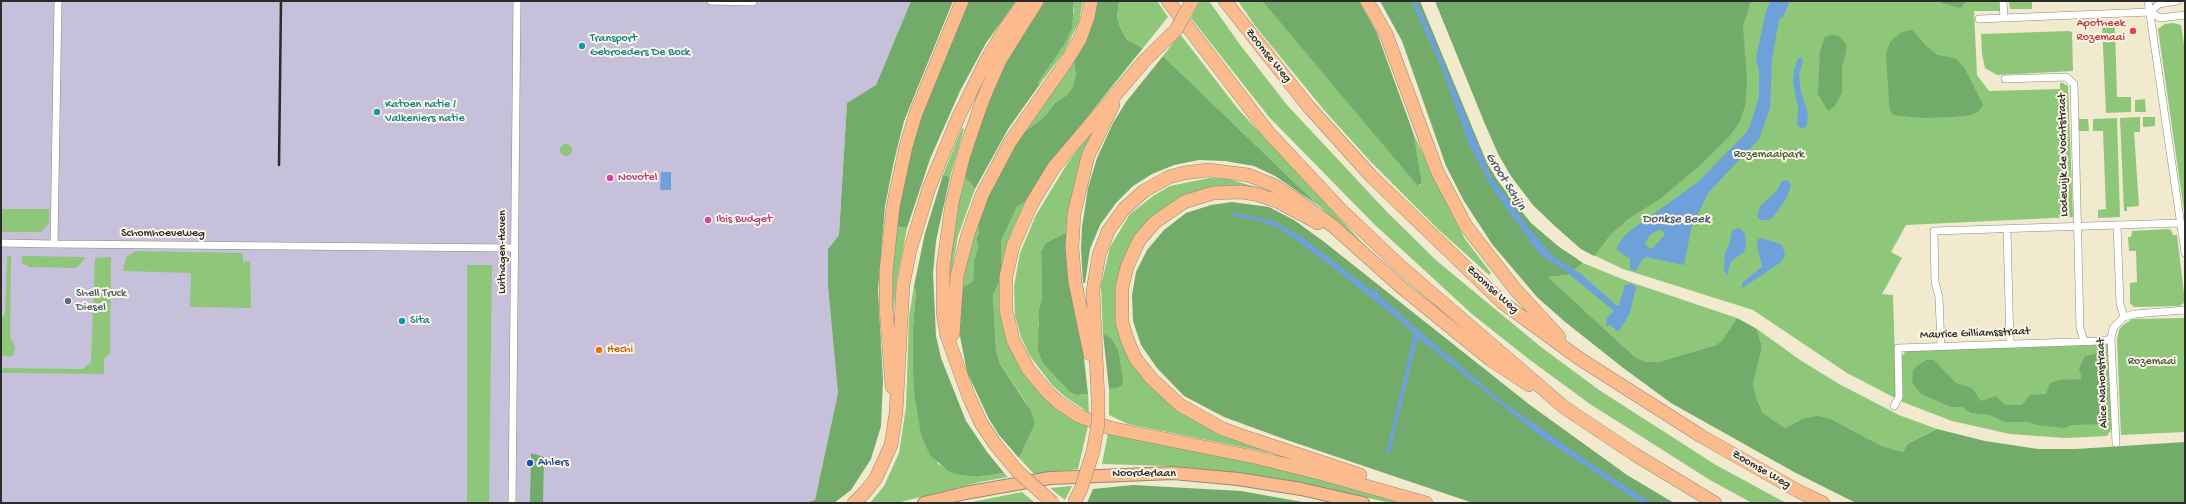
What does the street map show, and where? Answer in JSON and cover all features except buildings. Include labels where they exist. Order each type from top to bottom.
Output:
[{"type":"highway","points":[[897,402],[890,375],[886,307],[886,272],[893,207],[906,146],[916,113],[962,1]]},
{"type":"highway","points":[[854,503],[876,478],[887,456],[894,430],[897,402],[903,285],[910,250],[927,195],[950,135],[986,61],[1006,27],[1025,1]]},
{"type":"highway","points":[[1037,1],[1000,60],[983,99],[964,154],[952,203],[944,252],[942,299],[945,324],[954,356],[974,410],[995,444],[1018,472],[1052,503]]},
{"type":"highway","points":[[954,356],[952,329],[955,290],[971,221],[985,188],[1010,142],[1064,65],[1080,39],[1088,17],[1091,1]]},
{"type":"highway","points":[[1168,1],[1268,132],[1340,209],[1400,266],[1565,408]]},
{"type":"highway","points":[[1192,1],[1176,30],[1145,60],[1054,167],[1032,203],[1013,246],[1006,277],[1006,310],[1013,340],[1028,369],[1048,393],[1058,402],[1079,416],[1110,428],[1266,460],[1426,503]]},
{"type":"highway","name":"Zoomse Weg","points":[[1225,1],[1308,106],[1372,177],[1503,303],[1580,359],[1702,436],[1798,491],[1823,503]]},
{"type":"highway","points":[[1367,1],[1386,34],[1437,170],[1466,226],[1515,289],[1580,359]]},
{"type":"highway","points":[[1098,399],[1075,282],[1072,236],[1078,194],[1088,156],[1122,88]]},
{"type":"highway","points":[[1074,503],[1081,489],[1093,452],[1098,424],[1093,292],[1099,255],[1108,231],[1124,209],[1144,191],[1158,183],[1184,173],[1208,170],[1226,170],[1254,177],[1273,184],[1294,198],[1334,226],[1400,287],[1491,360],[1634,454],[1715,503]]},
{"type":"highway","points":[[1368,256],[1319,224],[1266,197],[1241,192],[1227,192],[1197,197],[1173,209],[1159,219],[1140,239],[1127,267],[1121,292],[1122,322],[1126,339],[1135,358],[1166,394],[1200,417],[1248,438],[1412,492],[1435,503]]},
{"type":"highway","name":"Noorderlaan","points":[[924,503],[972,491],[1050,478],[1172,473],[1238,479],[1301,489],[1363,503]]},
{"type":"street","points":[[54,244],[58,1]]},
{"type":"street","name":"Luithagen-Haven","points":[[512,503],[517,1]]},
{"type":"street","points":[[711,1],[753,2]]},
{"type":"street","points":[[2003,1],[2004,18]]},
{"type":"street","points":[[2148,1],[2185,253]]},
{"type":"street","points":[[2150,12],[2159,4],[2177,1]]},
{"type":"street","points":[[1979,19],[2150,12],[2160,18],[2185,15]]},
{"type":"street","name":"Lodewijk de Vochtstraat","points":[[2005,79],[2066,76],[2074,84],[2080,328],[2084,341]]},
{"type":"street","points":[[1941,346],[1939,297],[1935,282],[1934,231],[2180,223]]},
{"type":"street","points":[[2117,224],[2120,304],[2124,317],[2135,314],[2177,312],[2185,310]]},
{"type":"street","points":[[2007,229],[2010,344]]},
{"type":"street","name":"Schomhoeveweg","points":[[1,243],[514,248]]},
{"type":"street","name":"Alice Nahonstraat","points":[[2116,443],[2111,339],[2114,328],[2124,317]]},
{"type":"street","name":"Maurice Gilliamsstraat","points":[[1894,406],[1899,397],[1898,348],[2111,339]]},
{"type":"shaded area","points":[[1,1],[911,1],[876,85],[847,103],[839,235],[828,249],[828,286],[838,393],[815,500],[806,503],[1,503]]},
{"type":"green space","points":[[911,1],[953,1],[904,121],[885,206],[878,290],[883,380],[881,426],[871,459],[851,490],[834,503],[806,503],[815,500],[838,393],[828,286],[828,249],[839,235],[847,103],[876,85]]},
{"type":"green space","points":[[968,1],[1016,1],[986,43],[960,91],[930,159],[907,228],[895,226],[913,138]]},
{"type":"green space","points":[[1043,1],[1074,1],[1072,28],[1064,45],[1038,83],[1040,84],[1008,129],[975,189],[964,176],[982,121],[999,76],[1017,39]]},
{"type":"green space","points":[[1074,1],[1083,1],[1079,22],[1064,52],[1040,84],[1038,83],[1064,45],[1074,11]]},
{"type":"green space","points":[[1097,1],[1119,1],[1117,18],[1121,29],[1127,40],[1143,48],[1064,146],[1027,201],[1017,207],[1001,241],[1001,280],[993,294],[996,350],[1000,364],[1031,411],[1035,424],[1019,458],[999,435],[989,419],[967,372],[960,336],[958,309],[962,288],[973,281],[974,260],[978,248],[976,239],[979,233],[977,221],[988,195],[1021,135],[1045,116],[1054,104],[1067,95],[1072,88],[1076,75],[1074,62],[1089,32]]},
{"type":"green space","points":[[1119,1],[1157,1],[1168,17],[1143,48],[1127,40],[1121,29],[1117,18]]},
{"type":"green space","points":[[1199,1],[1209,1],[1241,46],[1287,105],[1388,213],[1437,261],[1541,347],[1599,390],[1716,465],[1786,503],[1752,503],[1710,480],[1590,404],[1530,360],[1472,314],[1374,224],[1269,117],[1191,18]]},
{"type":"green space","points":[[1238,1],[1262,1],[1419,186],[1422,183],[1414,135],[1465,239],[1491,273],[1489,275],[1439,230],[1371,162],[1324,110],[1256,27]]},
{"type":"green space","points":[[1262,1],[1359,1],[1377,33],[1414,135],[1422,183],[1418,186]]},
{"type":"green space","points":[[1380,1],[1420,1],[1487,163],[1498,181],[1531,223],[1558,246],[1583,263],[1567,275],[1548,277],[1635,357],[1646,362],[1658,362],[1716,345],[1722,341],[1737,318],[1757,329],[1762,347],[1753,385],[1757,400],[1763,413],[1785,428],[1802,419],[1817,416],[1831,419],[1882,446],[1903,452],[1907,444],[1937,429],[1985,441],[2038,449],[2076,449],[2185,442],[2185,503],[1856,503],[1794,472],[1671,403],[1622,367],[1564,321],[1537,297],[1492,244],[1464,201],[1446,166],[1402,41]]},
{"type":"green space","name":"Rozemaaipark","points":[[1435,1],[1999,1],[2000,11],[1974,11],[1977,75],[1989,91],[2060,89],[2060,83],[2068,86],[2073,217],[1906,225],[1891,252],[1902,258],[1882,294],[1893,295],[1895,398],[1847,373],[1753,310],[1623,269],[1581,249],[1533,205],[1511,176],[1498,154]]},
{"type":"green space","points":[[1435,1],[1751,1],[1743,26],[1747,81],[1745,106],[1740,121],[1729,137],[1698,167],[1660,199],[1628,219],[1611,234],[1594,256],[1581,249],[1533,205],[1511,176],[1498,153],[1485,124]]},
{"type":"green space","points":[[1941,1],[1967,1],[1960,8],[1942,3]]},
{"type":"green space","points":[[2009,1],[2032,1],[2032,9],[2010,9]]},
{"type":"green space","points":[[2173,23],[2181,25],[2185,51],[2185,218],[2158,29],[2165,24]]},
{"type":"green space","points":[[2102,24],[2115,27],[2117,97],[2131,97],[2131,112],[2106,113]]},
{"type":"green space","points":[[1912,30],[1927,47],[1937,55],[1955,58],[1964,67],[1983,105],[1979,111],[1971,115],[1952,117],[1921,118],[1893,115],[1890,110],[1886,54],[1890,42],[1902,32]]},
{"type":"green space","points":[[2072,32],[2073,71],[1997,75],[1985,68],[1982,54],[1981,34]]},
{"type":"green space","points":[[1180,34],[1238,109],[1369,250],[1368,253],[1163,56]]},
{"type":"green space","points":[[1832,35],[1839,36],[1846,44],[1846,52],[1842,67],[1842,93],[1835,106],[1828,111],[1818,94],[1820,51],[1825,37]]},
{"type":"green space","points":[[1163,56],[1319,206],[1275,176],[1254,166],[1225,161],[1199,160],[1174,165],[1152,174],[1133,186],[1116,203],[1100,225],[1090,249],[1085,283],[1083,283],[1081,249],[1082,227],[1088,188],[1097,158],[1113,123],[1126,102]]},
{"type":"green space","points":[[1074,62],[1076,75],[1072,88],[1067,95],[1054,104],[1045,116],[1021,135]]},
{"type":"green space","points":[[2145,99],[2146,112],[2135,112],[2135,100]]},
{"type":"green space","points":[[2140,117],[2140,132],[2134,132],[2139,206],[2127,207],[2127,211],[2124,211],[2120,118]]},
{"type":"green space","points":[[2143,117],[2155,117],[2155,126],[2143,127]]},
{"type":"green space","points":[[2117,118],[2120,217],[2098,218],[2098,210],[2106,209],[2103,131],[2093,131],[2093,119]]},
{"type":"green space","points":[[2079,119],[2088,119],[2089,131],[2079,131]]},
{"type":"green space","points":[[962,128],[964,129],[950,177],[943,175]]},
{"type":"green space","points":[[1091,132],[1093,133],[1067,232],[1046,243],[1041,251],[1042,298],[1038,326],[1077,395],[1088,394],[1089,413],[1064,396],[1052,385],[1030,356],[1021,337],[1015,316],[1014,286],[1020,253],[1036,215],[1067,164]]},
{"type":"green space","points":[[566,144],[570,146],[572,150],[570,154],[566,156],[562,154],[560,150],[562,146]]},
{"type":"green space","points":[[943,175],[950,177],[936,241],[933,273],[936,336],[941,358],[966,421],[987,452],[1004,473],[977,477],[960,475],[948,471],[930,455],[921,435],[914,391],[913,326],[916,292],[914,286],[925,233]]},
{"type":"green space","points":[[964,176],[975,189],[958,236],[950,280],[947,281],[950,243]]},
{"type":"green space","points":[[1209,178],[1228,179],[1263,189],[1244,186],[1168,206],[1117,282],[1115,304],[1116,320],[1146,379],[1271,453],[1128,424],[1109,415],[1109,389],[1116,388],[1103,334],[1101,286],[1110,247],[1130,214],[1153,196],[1170,186]]},
{"type":"green space","points":[[1027,201],[1014,226],[1004,254],[1001,280],[1001,241],[1017,207]]},
{"type":"green space","points":[[1232,202],[1269,207],[1294,220],[1323,241],[1530,405],[1627,475],[1674,503],[1473,503],[1284,439],[1224,417],[1184,396],[1157,368],[1141,345],[1133,321],[1132,295],[1136,272],[1147,250],[1164,230],[1186,213],[1211,205]]},
{"type":"green space","points":[[1,209],[49,209],[49,223],[41,232],[1,232]]},
{"type":"green space","points":[[977,221],[979,233],[976,239],[978,248],[974,260],[973,281],[962,288],[964,271]]},
{"type":"green space","points":[[895,226],[907,228],[897,279],[893,316],[890,279]]},
{"type":"green space","points":[[2171,230],[2173,235],[2177,235],[2185,302],[2180,306],[2134,307],[2130,303],[2130,283],[2137,282],[2136,251],[2129,251],[2128,237],[2131,237],[2132,231]]},
{"type":"green space","points":[[1067,232],[1067,272],[1082,340],[1088,394],[1077,395],[1070,392],[1044,364],[1038,351],[1039,310],[1042,298],[1041,251],[1046,243]]},
{"type":"green space","points":[[136,251],[243,253],[243,262],[250,261],[251,308],[190,307],[191,273],[123,271],[126,257]]},
{"type":"green space","points":[[7,256],[11,256],[10,337],[15,347],[14,355],[10,357],[1,355],[1,316],[5,315]]},
{"type":"green space","points":[[22,256],[84,257],[84,260],[76,268],[30,267],[22,263]]},
{"type":"green space","points":[[111,257],[110,354],[104,359],[104,374],[1,373],[3,368],[82,369],[91,363],[95,258]]},
{"type":"green space","points":[[1583,263],[1627,281],[1737,318],[1722,342],[1716,345],[1658,362],[1646,362],[1635,357],[1548,277],[1567,275]]},
{"type":"green space","points":[[467,265],[492,265],[489,503],[467,503]]},
{"type":"green space","points":[[1001,280],[1002,317],[1050,403],[1067,416],[1088,426],[1078,469],[1034,474],[1019,458],[1035,424],[1025,401],[1000,364],[996,350],[993,294]]},
{"type":"green space","points":[[914,286],[916,292],[913,326],[914,391],[938,464],[960,475],[977,477],[1004,473],[1008,477],[980,482],[897,503],[870,503],[884,486],[899,453],[906,407],[909,316]]},
{"type":"green space","name":"Rozemaai","points":[[2185,318],[2185,432],[2121,435],[2117,339],[2119,330],[2132,319]]},
{"type":"green space","points":[[1757,329],[1800,360],[1839,384],[1899,415],[1937,429],[1907,444],[1903,452],[1882,446],[1831,419],[1802,419],[1785,428],[1763,413],[1757,400],[1753,385],[1762,347]]},
{"type":"green space","points":[[1103,334],[1111,338],[1118,350],[1123,380],[1122,385],[1117,388],[1109,389]]},
{"type":"green space","points":[[2110,344],[2113,427],[2107,436],[2065,438],[2010,434],[1952,421],[1900,401],[1903,388],[1901,357],[1906,351]]},
{"type":"green space","points":[[2096,354],[2105,361],[2107,370],[2108,415],[2102,424],[2071,425],[2064,428],[2037,425],[2029,422],[2005,422],[1990,415],[1971,413],[1962,407],[1951,407],[1921,394],[1912,382],[1913,371],[1917,366],[1926,360],[1934,360],[1956,383],[1972,388],[1981,401],[1996,396],[2005,405],[2022,405],[2030,395],[2046,394],[2050,383],[2059,380],[2082,379],[2079,368],[2085,356]]},
{"type":"green space","points":[[1108,433],[1295,470],[1411,503],[1391,503],[1292,481],[1246,474],[1166,466],[1102,464]]},
{"type":"green space","points":[[531,453],[544,457],[543,503],[530,503]]},
{"type":"green space","points":[[1133,485],[1241,491],[1308,503],[1087,503],[1093,489]]},
{"type":"green space","points":[[1072,486],[1065,500],[1050,488]]},
{"type":"green space","points":[[1022,492],[1035,503],[968,503],[977,501]]},
{"type":"water","points":[[1411,1],[1416,1],[1429,28],[1491,176],[1529,228],[1555,258],[1580,273],[1616,305],[1619,305],[1625,285],[1632,284],[1636,287],[1630,313],[1619,331],[1615,331],[1610,324],[1607,327],[1606,324],[1607,318],[1614,311],[1564,270],[1540,255],[1492,188],[1470,147],[1440,65]]},
{"type":"water","name":"Donkse Beek","points":[[1770,1],[1790,1],[1783,17],[1779,19],[1772,60],[1770,108],[1759,139],[1708,193],[1691,229],[1684,265],[1646,257],[1642,260],[1636,271],[1630,269],[1630,259],[1617,250],[1618,245],[1627,233],[1698,182],[1746,133],[1750,126],[1759,97],[1759,71],[1756,59],[1765,15]],"holes":[[[1660,229],[1665,233],[1652,249],[1646,246],[1645,243],[1650,235]]]},
{"type":"water","points":[[1801,57],[1803,62],[1799,73],[1801,92],[1808,114],[1807,125],[1802,129],[1797,125],[1798,108],[1793,82],[1794,70],[1798,58]]},
{"type":"water","points":[[661,172],[671,172],[671,190],[660,190]]},
{"type":"water","points":[[1788,180],[1791,186],[1786,199],[1773,217],[1768,220],[1760,220],[1757,216],[1760,206],[1776,192],[1782,181]]},
{"type":"water","points":[[1233,212],[1274,221],[1302,237],[1373,291],[1377,289],[1378,294],[1417,329],[1502,401],[1590,463],[1652,503],[1642,503],[1635,499],[1540,436],[1420,339],[1417,342],[1389,455],[1386,453],[1414,334],[1398,319],[1336,270],[1282,230],[1263,222],[1233,216]]},
{"type":"water","points":[[1739,228],[1745,233],[1746,244],[1744,252],[1731,261],[1727,276],[1724,270],[1725,254],[1729,245],[1732,230]]},
{"type":"water","points":[[1762,238],[1782,245],[1785,255],[1781,262],[1741,289],[1743,282],[1762,267],[1757,245],[1758,239]]},
{"type":"railway","points":[[279,165],[281,1]]},
{"type":"place","name":"Apotheek Rozemaai","points":[[2133,31]]},
{"type":"place","name":"Transport Gebroeders De Bock","points":[[582,46]]},
{"type":"place","name":"Katoen natie / Valkeniers natie","points":[[377,112]]},
{"type":"place","name":"Novotel","points":[[610,178]]},
{"type":"place","name":"Ibis Budget","points":[[708,220]]},
{"type":"place","name":"Shell Truck Diesel","points":[[68,301]]},
{"type":"place","name":"Sita","points":[[402,321]]},
{"type":"place","name":"Hechi","points":[[599,350]]},
{"type":"place","name":"Ahlers","points":[[530,463]]},
{"type":"water label","name":"Groot Schijn","points":[[1505,182]]}]
